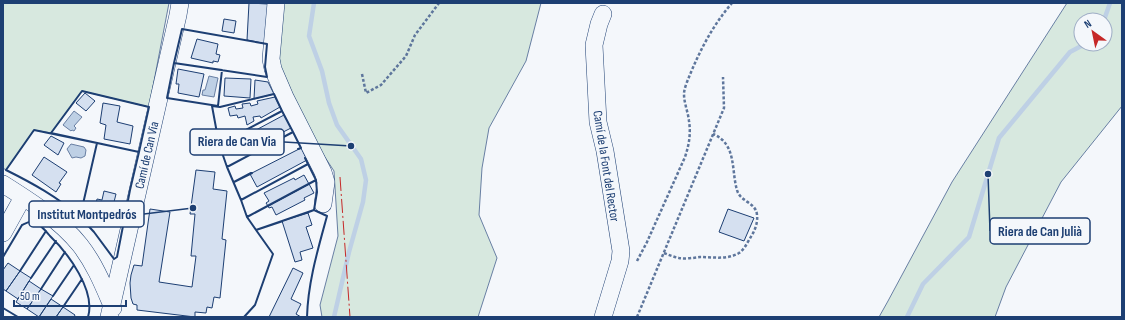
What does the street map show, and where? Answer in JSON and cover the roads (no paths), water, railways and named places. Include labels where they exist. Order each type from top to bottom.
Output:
[{"type":"street","name":"Camí de Can Via","points":[[112,313],[180,3]]},
{"type":"street","points":[[276,3],[272,59],[273,69],[285,97],[323,172],[326,182],[323,204]]},
{"type":"street","name":"Camí de la Font del Rector","points":[[603,14],[598,24],[594,45],[598,122],[605,151],[621,251],[620,261],[603,317]]},
{"type":"street","points":[[3,184],[53,218],[81,246],[101,280],[112,313]]},
{"type":"street","points":[[3,233],[23,197]]},
{"type":"water","points":[[209,76],[218,78],[214,97],[202,95]]},
{"type":"water","points":[[74,111],[82,117],[74,126],[76,128],[74,131],[71,131],[63,125]]},
{"type":"water","points":[[71,144],[84,147],[86,150],[85,156],[81,158],[72,158],[67,149]]},
{"type":"waterway","points":[[314,3],[309,36],[322,71],[329,103],[337,125],[361,159],[366,180],[363,202],[349,252],[334,317]]},
{"type":"waterway","points":[[1107,12],[1110,3]]},
{"type":"waterway","points":[[907,317],[923,284],[969,237],[999,138],[1070,52],[1073,50]]},
{"type":"place","name":"Riera de Can Via","points":[[351,146]]},
{"type":"place","name":"Riera de Can Julià","points":[[988,174]]},
{"type":"place","name":"Institut Montpedrós","points":[[193,208]]}]
